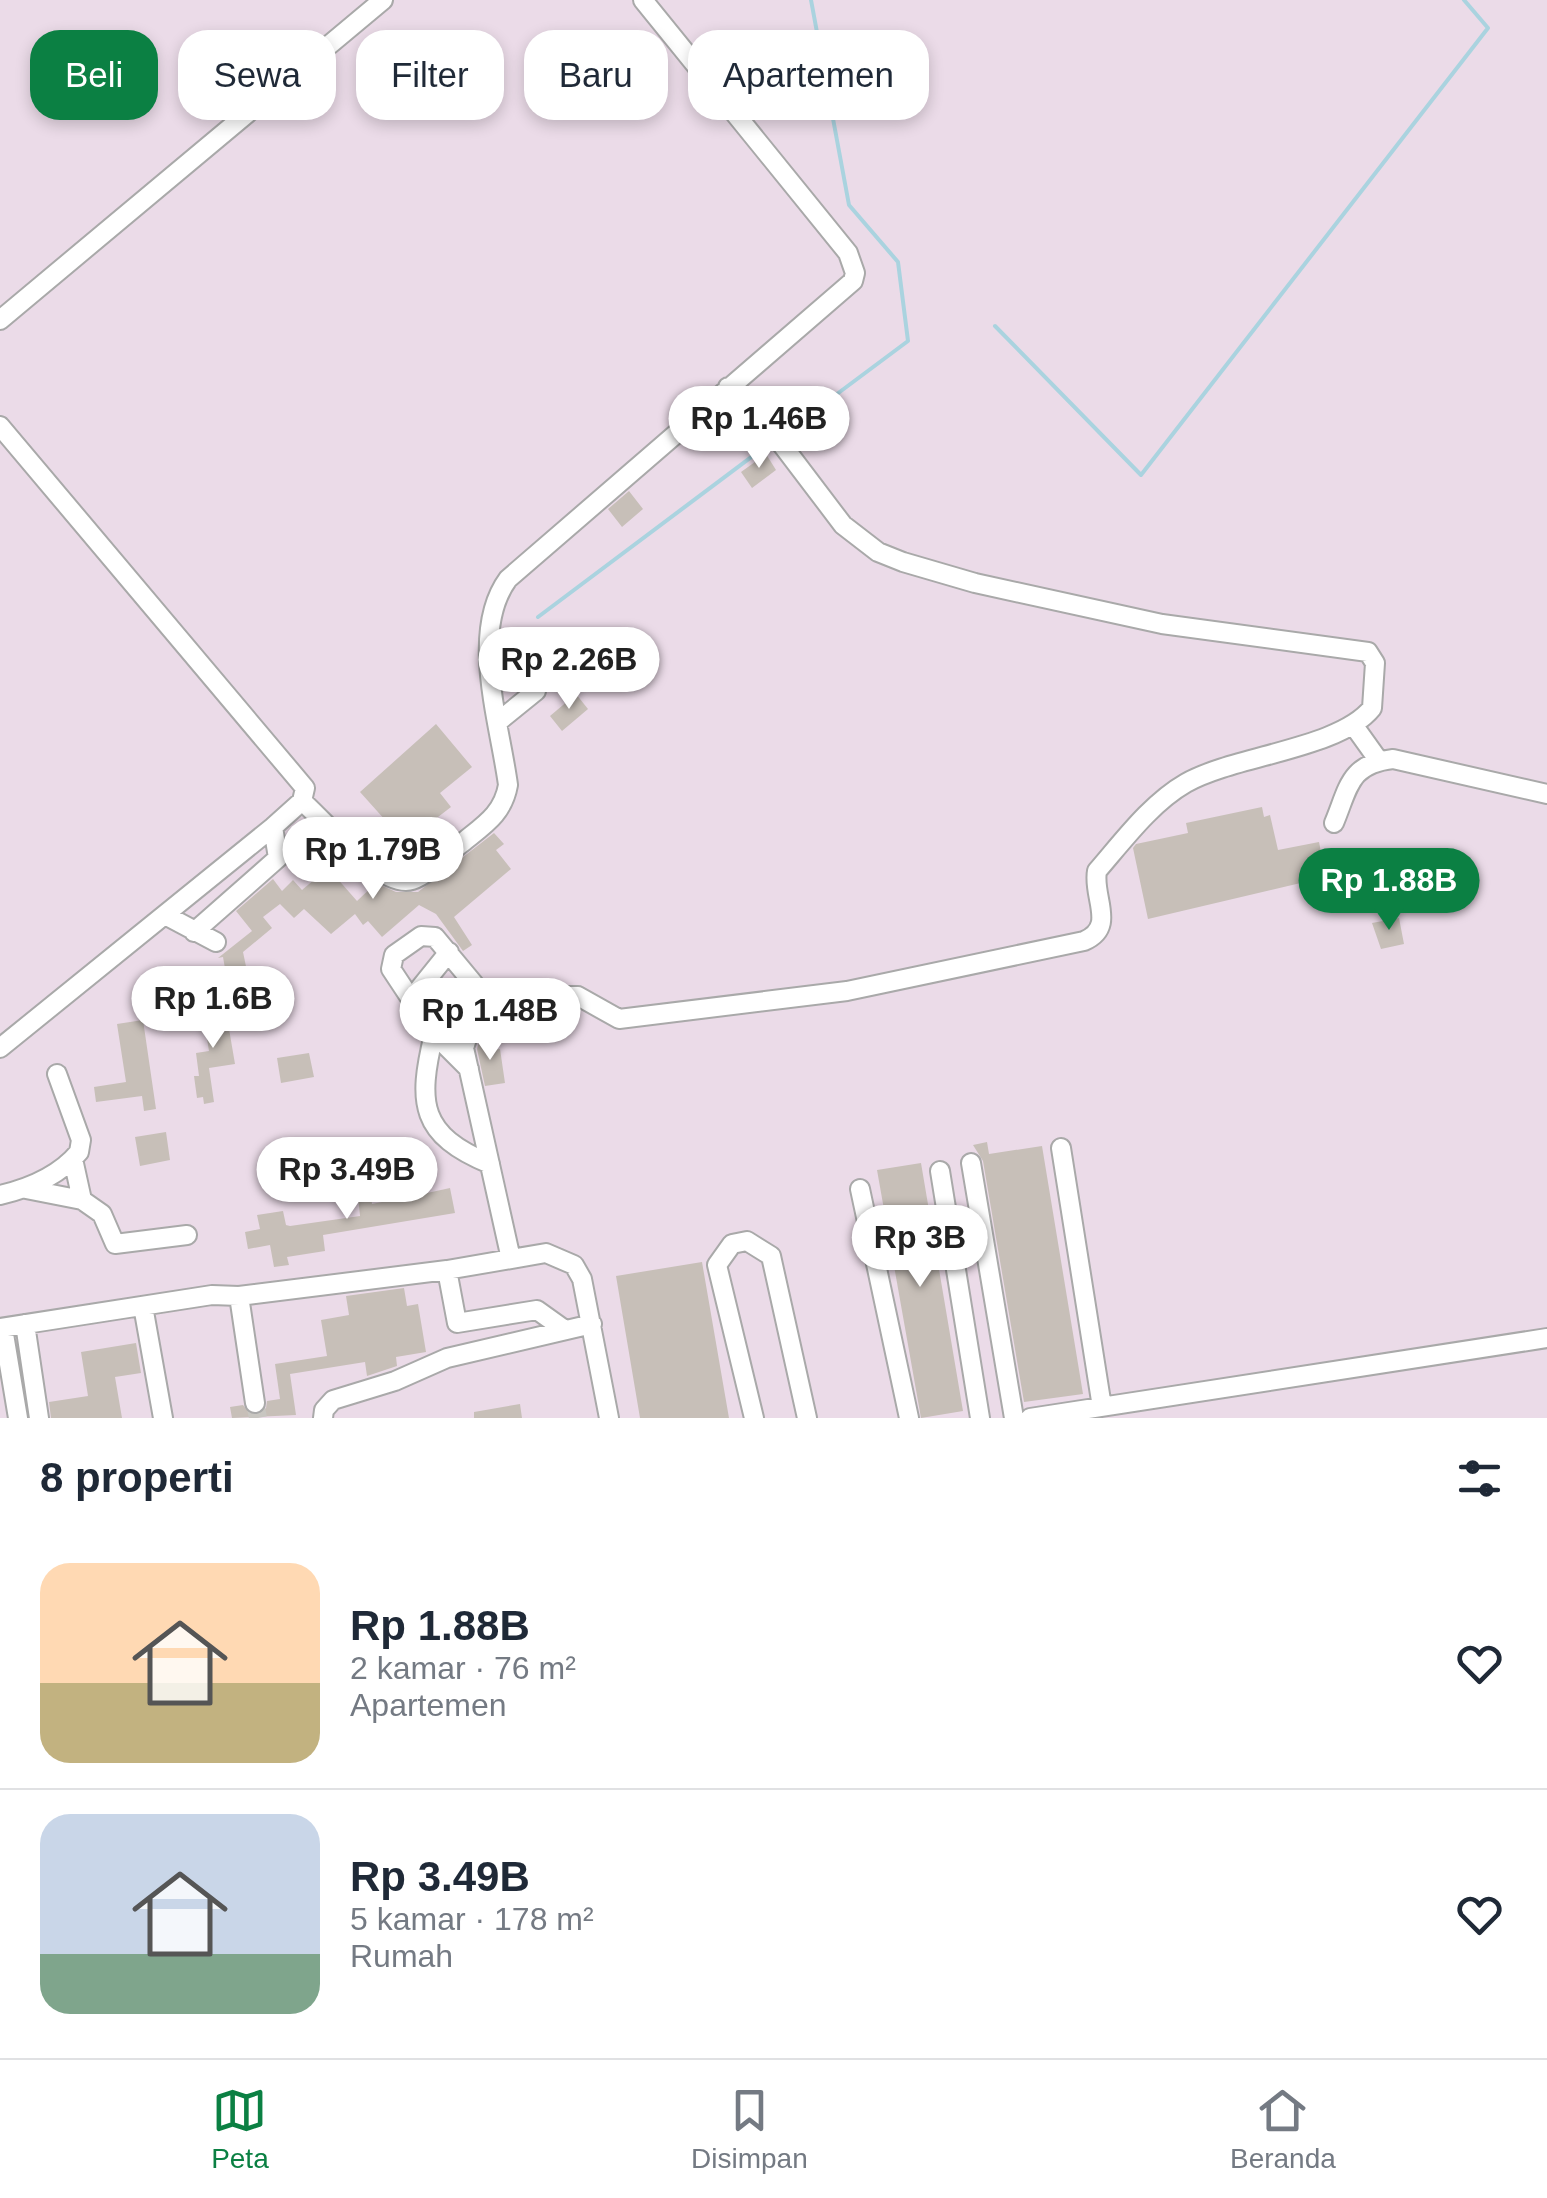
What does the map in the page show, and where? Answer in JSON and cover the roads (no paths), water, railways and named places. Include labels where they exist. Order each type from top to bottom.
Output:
[{"type":"lane","points":[[0,320],[383,0]]},
{"type":"lane","points":[[302,802],[379,874],[410,881],[494,817],[505,805],[508,785],[488,654],[496,596],[508,579],[853,281],[854,263],[643,0]]},
{"type":"lane","points":[[474,1020],[562,996],[578,996],[619,1019],[828,993],[1084,941],[1096,936],[1102,927],[1097,871],[1133,830],[1182,785],[1216,769],[1354,726],[1372,708],[1375,663],[1368,652],[1162,624],[976,583],[878,552],[843,525],[776,438],[728,387]]},
{"type":"lane","points":[[0,426],[299,776],[305,788],[302,802],[273,827],[0,1048]]},
{"type":"lane","points":[[500,721],[536,691]]},
{"type":"lane","points":[[1354,726],[1380,761]]},
{"type":"lane","points":[[1334,824],[1362,766],[1380,761],[1392,760],[1547,794]]},
{"type":"lane","points":[[194,932],[278,858],[273,827]]},
{"type":"lane","points":[[166,915],[216,942]]},
{"type":"lane","points":[[469,1069],[434,1034],[391,969],[394,955],[421,936],[435,937],[474,984],[478,1000],[464,1048],[469,1069],[490,1164],[510,1259]]},
{"type":"lane","points":[[412,998],[449,952]]},
{"type":"lane","points":[[434,1034],[425,1072],[431,1119],[452,1147],[490,1164]]},
{"type":"lane","points":[[57,1074],[80,1140],[73,1158],[82,1200]]},
{"type":"lane","points":[[1061,1148],[1102,1407]]},
{"type":"lane","points":[[0,1195],[26,1189],[73,1158]]},
{"type":"lane","points":[[971,1164],[1014,1418]]},
{"type":"lane","points":[[940,1171],[980,1418]]},
{"type":"lane","points":[[26,1189],[82,1200],[102,1214],[114,1244],[123,1246],[186,1235]]},
{"type":"lane","points":[[860,1189],[910,1418]]},
{"type":"lane","points":[[754,1418],[718,1265],[732,1244],[747,1241],[771,1256],[806,1418]]},
{"type":"lane","points":[[18,1418],[1,1328],[212,1296],[446,1270],[546,1252],[574,1265],[582,1279],[609,1418]]},
{"type":"lane","points":[[446,1270],[463,1352]]},
{"type":"lane","points":[[238,1296],[255,1403]]},
{"type":"lane","points":[[143,1306],[163,1418]]},
{"type":"lane","points":[[457,1324],[537,1310],[565,1330]]},
{"type":"lane","points":[[25,1324],[39,1418]]},
{"type":"lane","points":[[323,1418],[324,1410],[333,1400],[396,1381],[463,1352],[592,1324]]},
{"type":"lane","points":[[1030,1418],[1547,1338]]},
{"type":"waterway","points":[[782,435],[908,341],[898,262],[849,205],[811,0]]},
{"type":"waterway","points":[[995,326],[1141,475],[1488,28],[1464,0]]},
{"type":"waterway","points":[[538,617],[774,440]]},
{"type":"tunnel","points":[[255,1403],[258,1418]]}]
